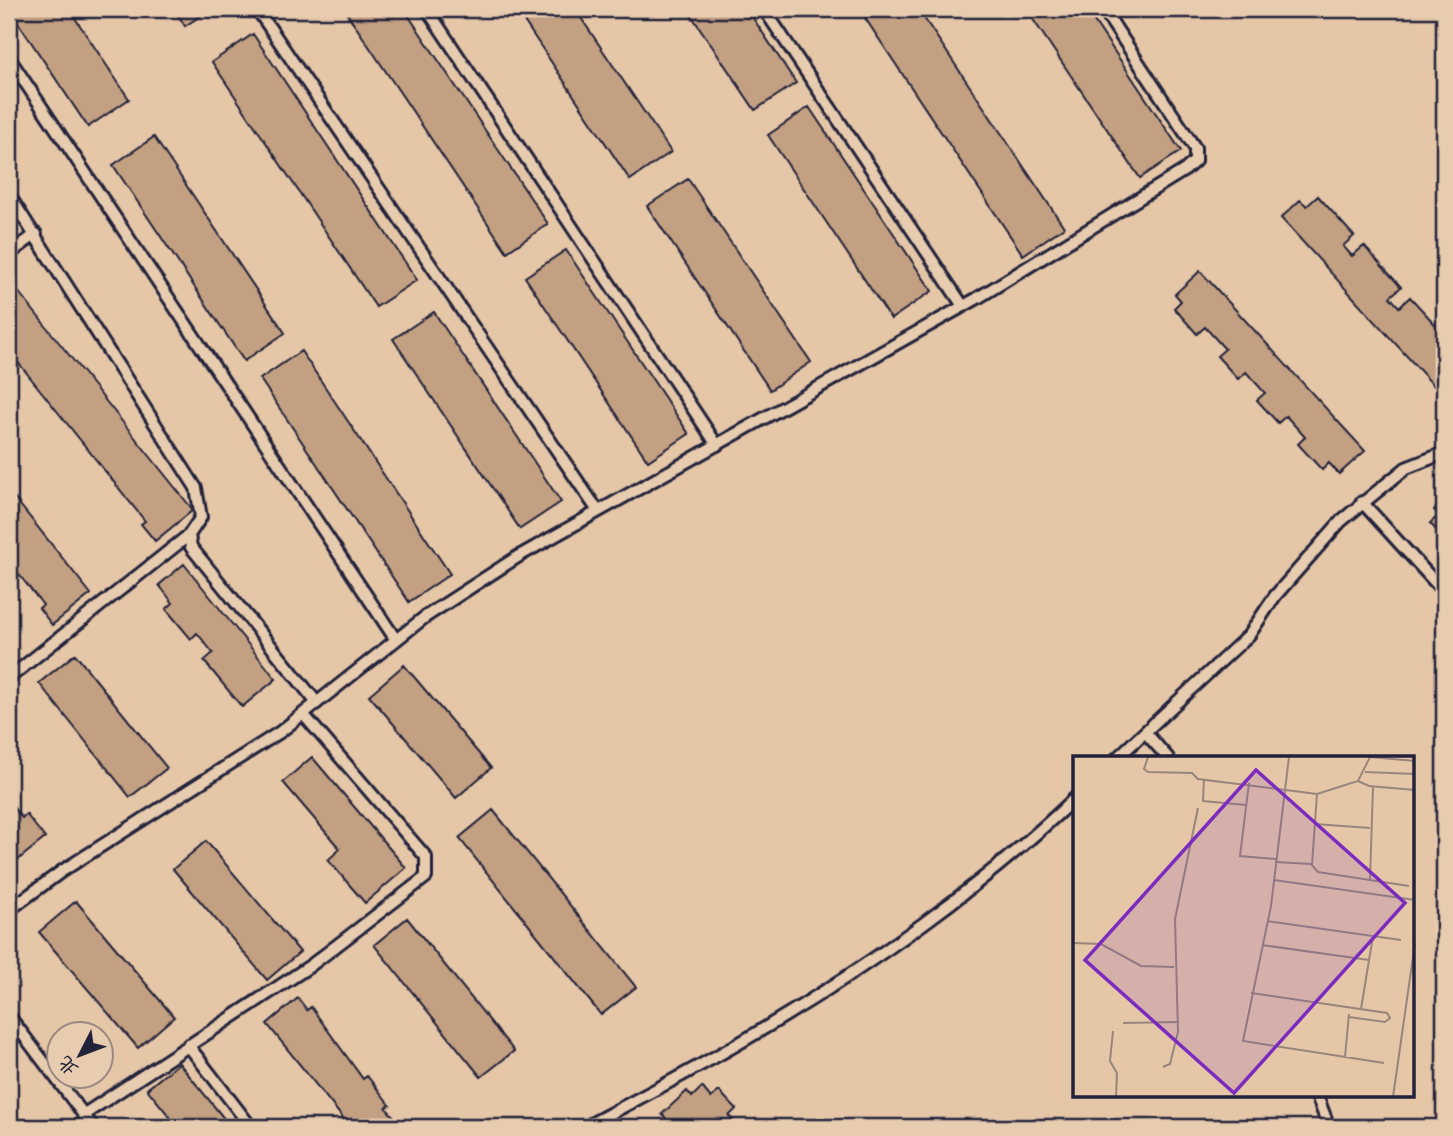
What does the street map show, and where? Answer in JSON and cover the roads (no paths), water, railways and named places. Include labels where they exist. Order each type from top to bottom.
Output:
[{"type":"lane","points":[[257,9],[598,512]]},
{"type":"lane","points":[[427,9],[716,445]]},
{"type":"lane","points":[[764,9],[963,306]]},
{"type":"lane","points":[[9,911],[62,871],[280,732],[425,617],[519,556],[963,306],[1185,170],[1195,160],[1195,148],[1103,9]]},
{"type":"lane","points":[[9,58],[396,640]]},
{"type":"lane","points":[[9,195],[196,488],[201,517],[189,535],[9,678]]},
{"type":"lane","points":[[9,254],[36,234]]},
{"type":"lane","points":[[1120,756],[1249,635],[1275,596],[1304,561],[1362,502],[1406,468],[1444,453]]},
{"type":"lane","points":[[1362,502],[1444,592]]},
{"type":"lane","points":[[189,535],[191,547],[199,558],[317,702]]},
{"type":"lane","points":[[83,1115],[310,965],[426,877],[426,857],[303,714]]},
{"type":"lane","points":[[1145,732],[1166,756]]},
{"type":"lane","points":[[585,1127],[759,1032],[847,974],[941,910],[1045,827],[1073,800]]},
{"type":"lane","points":[[9,1016],[93,1127]]},
{"type":"lane","points":[[188,1045],[251,1127]]},
{"type":"lane","points":[[1318,1098],[1329,1127]]}]
